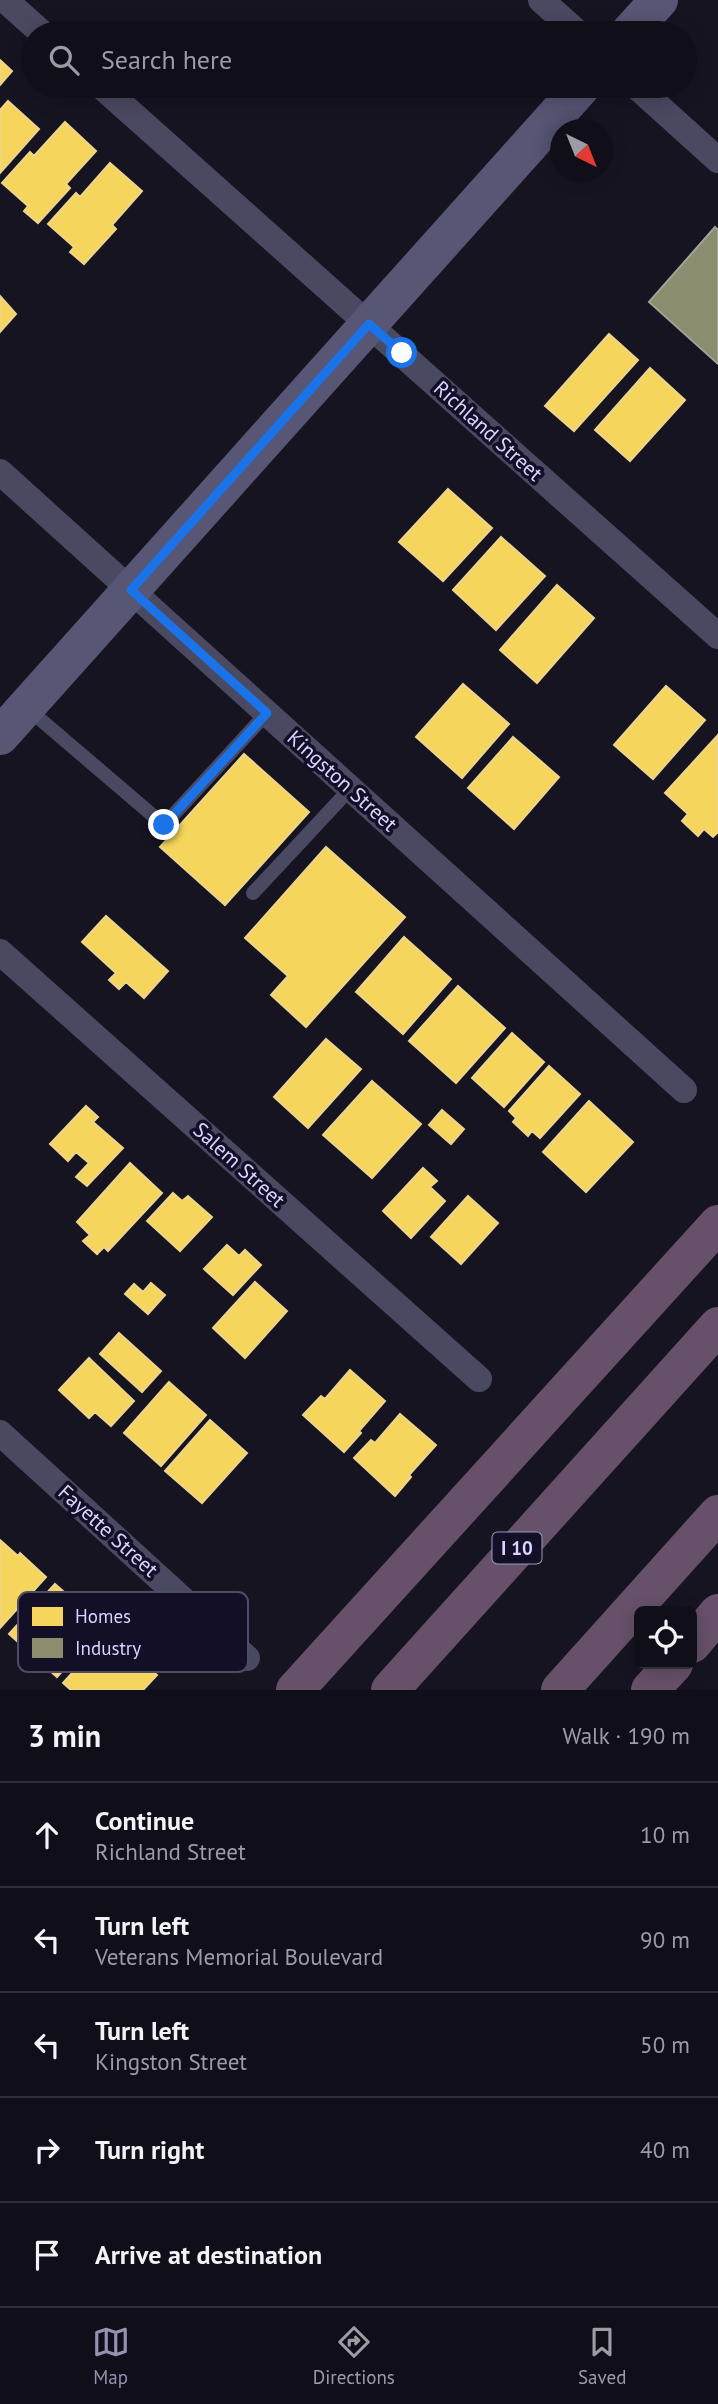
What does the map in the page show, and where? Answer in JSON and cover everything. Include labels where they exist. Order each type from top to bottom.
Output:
[{"type":"highway","points":[[295,1690],[718,1224]]},
{"type":"highway","name":"I 10","points":[[390,1690],[718,1326]]},
{"type":"highway","points":[[560,1690],[718,1514]]},
{"type":"highway","points":[[697,1638],[718,1613]]},
{"type":"highway","points":[[650,1690],[669,1669]]},
{"type":"street","points":[[5,0],[29,21]]},
{"type":"street","points":[[541,0],[565,21]]},
{"type":"street","points":[[640,21],[659,0]]},
{"type":"street","name":"Richland Street","points":[[115,98],[718,636]]},
{"type":"street","points":[[0,736],[571,98]]},
{"type":"street","points":[[649,98],[718,160]]},
{"type":"street","name":"Kingston Street","points":[[0,472],[684,1090]]},
{"type":"street","name":"Salem Street","points":[[0,952],[479,1379]]},
{"type":"street","name":"Fayette Street","points":[[0,1433],[175,1592]]},
{"type":"lane","points":[[26,708],[164,825],[267,713]]},
{"type":"lane","points":[[253,893],[351,789]]},
{"type":"building: Homes","points":[[0,60],[12,71],[0,85]]},
{"type":"building: Homes","points":[[8,101],[39,129],[0,173],[0,110]]},
{"type":"building: Homes","points":[[65,122],[96,151],[66,184],[70,188],[38,223],[24,211],[28,206],[2,183],[30,152],[34,156]]},
{"type":"building: Homes","points":[[110,163],[142,191],[112,225],[116,229],[84,264],[70,252],[74,247],[48,224],[76,193],[80,197]]},
{"type":"building: Homes","points":[[0,296],[16,314],[0,332]]},
{"type":"building: Homes","points":[[609,334],[638,360],[574,431],[545,406]]},
{"type":"building: Homes","points":[[650,368],[685,400],[630,461],[595,430]]},
{"type":"building: Homes","points":[[448,489],[492,528],[443,581],[399,542]]},
{"type":"building: Homes","points":[[501,537],[545,576],[496,630],[453,590]]},
{"type":"building: Homes","points":[[557,585],[594,618],[537,683],[500,650]]},
{"type":"building: Homes","points":[[463,684],[509,724],[462,778],[416,737]]},
{"type":"building: Homes","points":[[666,686],[705,720],[653,779],[614,745]]},
{"type":"building: Homes","points":[[717,736],[718,832],[713,837],[704,829],[698,836],[682,821],[688,814],[665,793]]},
{"type":"building: Homes","points":[[513,737],[559,777],[514,829],[468,788]]},
{"type":"building: Homes","points":[[244,754],[309,812],[225,905],[160,847]]},
{"type":"building: Homes","points":[[326,847],[405,917],[306,1027],[271,995],[288,976],[245,938]]},
{"type":"building: Homes","points":[[106,916],[168,971],[144,998],[126,982],[119,989],[109,980],[116,973],[82,942]]},
{"type":"building: Homes","points":[[404,937],[451,979],[403,1034],[356,992]]},
{"type":"building: Homes","points":[[458,986],[505,1028],[456,1083],[409,1041]]},
{"type":"building: Homes","points":[[512,1033],[544,1062],[504,1107],[472,1078]]},
{"type":"building: Homes","points":[[326,1039],[361,1069],[308,1128],[274,1097]]},
{"type":"building: Homes","points":[[549,1066],[580,1094],[540,1138],[532,1131],[528,1136],[513,1122],[516,1118],[509,1111]]},
{"type":"building: Homes","points":[[372,1081],[421,1124],[372,1178],[323,1135]]},
{"type":"building: Homes","points":[[589,1101],[633,1142],[586,1192],[543,1152]]},
{"type":"building: Homes","points":[[86,1106],[98,1117],[93,1122],[123,1148],[87,1186],[76,1177],[89,1163],[76,1152],[68,1161],[50,1144]]},
{"type":"building: Homes","points":[[442,1110],[464,1129],[451,1144],[429,1125]]},
{"type":"building: Homes","points":[[130,1163],[162,1193],[108,1251],[104,1247],[97,1254],[83,1241],[90,1235],[77,1222]]},
{"type":"building: Homes","points":[[423,1168],[437,1181],[430,1187],[445,1201],[411,1238],[383,1211]]},
{"type":"building: Homes","points":[[173,1193],[182,1201],[188,1196],[212,1217],[180,1251],[147,1221]]},
{"type":"building: Homes","points":[[468,1196],[498,1223],[461,1264],[431,1237]]},
{"type":"building: Homes","points":[[227,1245],[239,1256],[245,1250],[261,1265],[233,1295],[204,1269]]},
{"type":"building: Homes","points":[[255,1282],[287,1311],[245,1358],[213,1328]]},
{"type":"building: Homes","points":[[151,1283],[165,1295],[148,1314],[125,1294],[134,1284],[143,1292]]},
{"type":"building: Homes","points":[[119,1333],[161,1371],[142,1392],[100,1354]]},
{"type":"building: Homes","points":[[89,1358],[134,1401],[111,1426],[95,1412],[89,1418],[59,1390]]},
{"type":"building: Homes","points":[[350,1370],[385,1401],[344,1452],[303,1415],[321,1396],[325,1399]]},
{"type":"building: Homes","points":[[169,1382],[206,1415],[161,1466],[124,1433]]},
{"type":"building: Homes","points":[[400,1414],[436,1445],[409,1475],[411,1477],[395,1496],[354,1458],[371,1440],[375,1443]]},
{"type":"building: Homes","points":[[210,1420],[247,1453],[202,1503],[165,1471]]},
{"type":"building: Homes","points":[[0,1540],[18,1556],[20,1553],[46,1577],[32,1592],[18,1592],[18,1608],[0,1628]]},
{"type":"building: Homes","points":[[55,1584],[64,1592],[48,1592]]},
{"type":"building: Homes","points":[[18,1624],[18,1642],[9,1634]]},
{"type":"building: Homes","points":[[73,1672],[154,1672],[157,1675],[143,1690],[71,1690],[63,1683]]},
{"type":"building: Industry","points":[[715,227],[718,230],[718,364],[649,302]]},
{"type":"route","points":[[164,825],[267,713],[131,590],[369,324],[402,353]]}]
